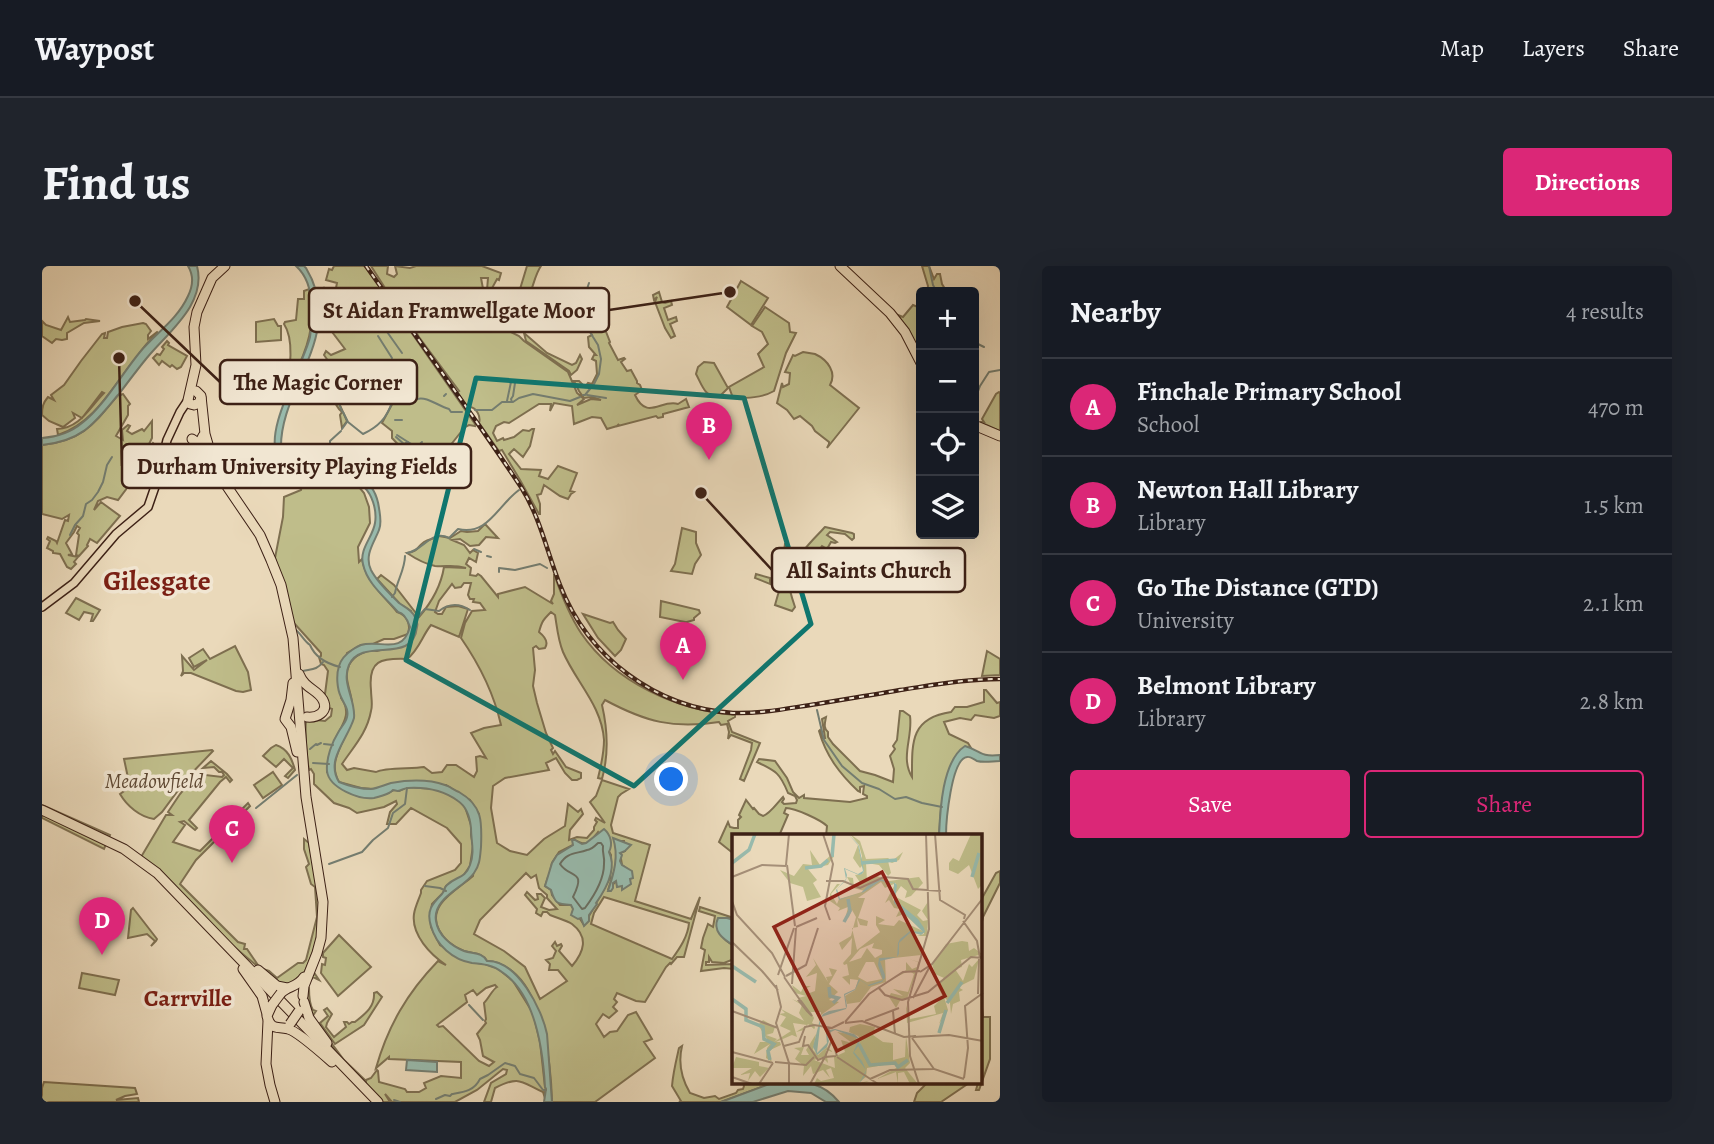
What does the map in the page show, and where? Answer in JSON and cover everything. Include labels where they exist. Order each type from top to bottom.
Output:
[{"type":"highway","points":[[840,266],[890,313],[905,332],[916,353]]},
{"type":"highway","points":[[214,280],[195,323],[196,361],[192,398],[222,479],[260,536],[274,566],[288,612],[301,679],[321,697],[324,703],[323,710],[320,715],[309,717],[319,713],[323,706],[320,698],[313,695],[305,697],[302,702],[301,727]]},
{"type":"highway","points":[[979,426],[1000,435]]},
{"type":"highway","points":[[192,439],[199,444],[207,438]]},
{"type":"highway","points":[[207,438],[207,453],[219,481],[259,542],[278,585],[290,639],[306,819],[320,893],[321,922],[315,953],[299,984],[286,990],[272,1005],[268,1018],[267,1064],[270,1085],[277,1102]]},
{"type":"highway","points":[[277,1102],[272,1078],[272,1036],[285,1027],[302,1003],[304,986],[321,938],[324,906],[306,797],[295,651]]},
{"type":"highway","points":[[42,812],[117,846],[138,858],[163,878],[376,1102]]},
{"type":"highway","points":[[223,943],[277,986],[286,990],[298,989],[309,1018],[356,1081]]},
{"type":"highway","points":[[223,943],[262,996],[273,1027],[289,1029],[356,1081]]},
{"type":"main road","points":[[42,607],[74,583],[116,534],[148,507],[166,444],[192,398]]},
{"type":"highlighted area","points":[[476,378],[744,398],[811,624],[634,786],[406,660]]},
{"type":"green space","points":[[334,266],[365,266],[475,424],[465,427],[433,467],[413,446],[406,453],[392,438],[392,431],[382,423],[396,397],[403,395],[395,392],[388,386],[395,386],[375,372],[371,380],[352,389],[338,401],[347,421],[342,428],[342,412],[329,387],[341,379],[324,355],[326,351],[331,355],[345,349],[329,328],[322,328],[322,318],[330,319],[330,315],[326,313],[331,313],[335,307],[341,310],[338,317],[351,314],[339,307],[342,299],[323,293],[324,287],[325,291],[335,293],[337,283],[326,280],[329,269],[332,270]]},
{"type":"green space","points":[[371,266],[388,266],[387,274],[394,277],[397,274],[395,266],[482,266],[501,273],[491,290],[495,292],[493,294],[487,290],[488,278],[481,278],[485,307],[470,322],[449,326],[422,311],[430,320],[445,328],[458,327],[484,319],[519,336],[568,372],[577,393],[584,399],[577,405],[591,399],[601,400],[584,398],[574,381],[579,381],[585,387],[588,383],[592,384],[597,374],[596,361],[592,359],[596,355],[589,347],[588,337],[592,335],[583,320],[583,307],[594,306],[594,315],[599,314],[618,360],[625,359],[621,362],[627,371],[631,370],[640,385],[642,390],[635,395],[640,403],[649,408],[678,404],[686,399],[689,407],[663,414],[663,417],[656,416],[607,429],[601,418],[592,417],[574,424],[572,406],[554,403],[550,411],[551,404],[539,404],[509,423],[496,426],[493,433],[497,441],[514,437],[523,430],[534,429],[530,446],[523,457],[514,449],[509,454],[521,469],[541,470],[539,476],[548,479],[558,466],[577,473],[570,491],[574,492],[568,499],[544,485],[541,494],[537,495],[539,514],[502,450],[499,451],[479,423],[476,411],[470,407],[469,409]]},
{"type":"green space","points":[[527,266],[541,266],[525,303],[514,309]]},
{"type":"green space","points":[[922,266],[929,266],[934,279],[940,274],[944,287],[928,286]]},
{"type":"green space","points":[[741,281],[768,298],[751,325],[727,307]]},
{"type":"green space","points":[[309,289],[312,318],[309,337],[295,375],[285,389],[290,355],[289,338],[284,324],[296,320],[298,299],[304,299],[304,291]]},
{"type":"green space","points":[[659,292],[662,302],[671,301],[672,305],[664,308],[668,320],[676,317],[677,321],[670,324],[675,336],[671,338],[655,302],[657,297],[654,300],[653,295]]},
{"type":"green space","points":[[913,305],[916,306],[916,349],[898,315],[903,317]]},
{"type":"green space","points":[[765,307],[789,323],[790,332],[796,333],[786,353],[774,391],[749,398],[733,398],[729,387],[764,367],[758,354],[768,344],[762,332],[752,326]]},
{"type":"green space","points":[[68,317],[70,322],[86,319],[100,321],[84,323],[67,333],[67,339],[56,339],[52,343],[42,336],[42,321],[61,330]]},
{"type":"green space","points":[[274,319],[278,326],[281,326],[281,340],[256,342],[256,322]]},
{"type":"green space","points":[[143,323],[151,331],[148,339],[157,332],[93,413],[83,422],[58,435],[57,429],[72,425],[82,418],[73,413],[75,418],[63,427],[42,415],[43,405],[48,397],[54,400],[51,395],[64,385],[102,334],[105,333],[104,338],[107,338],[108,332]],"holes":[[[102,392],[104,393],[89,411],[83,417]]]},
{"type":"green space","points":[[524,333],[547,353],[572,365],[580,355],[582,359],[577,370],[571,375],[526,341]]},
{"type":"green space","points":[[167,341],[168,345],[187,356],[177,369],[162,361],[159,365],[153,358],[157,354],[160,355]]},
{"type":"green space","points":[[803,352],[815,354],[824,360],[832,372],[830,385],[859,408],[827,448],[829,442],[812,426],[800,416],[794,419],[777,403],[782,383],[783,387],[789,384],[790,373],[785,372],[793,355]]},
{"type":"green space","points":[[704,362],[714,363],[728,388],[719,397],[707,393],[696,374],[698,367]]},
{"type":"green space","points":[[999,392],[1000,431],[980,422],[984,422],[982,419]]},
{"type":"green space","points":[[123,394],[130,404],[128,415],[116,436],[123,440],[122,430],[128,425],[130,426],[127,431],[132,434],[142,429],[144,431],[152,421],[152,438],[148,446],[150,448],[153,443],[155,445],[152,451],[148,452],[151,455],[147,463],[143,462],[140,468],[124,462],[123,472],[136,476],[118,500],[107,497],[98,501],[94,510],[101,502],[120,516],[97,543],[90,539],[88,546],[79,556],[76,555],[77,533],[80,528],[77,526],[66,543],[72,554],[68,555],[78,557],[71,569],[60,554],[47,548],[50,541],[48,537],[57,543],[69,515],[62,519],[42,514],[42,445],[77,435],[94,423],[118,395]]},
{"type":"green space","points":[[302,472],[346,479],[364,493],[369,507],[370,523],[358,547],[359,562],[362,559],[371,582],[397,612],[406,618],[409,627],[408,634],[361,645],[347,653],[341,698],[345,704],[346,716],[332,748],[327,772],[344,789],[362,797],[375,797],[407,787],[434,789],[446,793],[465,807],[471,825],[473,846],[470,866],[463,876],[446,886],[432,904],[431,927],[440,945],[470,962],[497,968],[513,981],[533,1013],[540,1042],[546,1089],[544,1095],[530,1085],[515,1081],[495,1088],[491,1102],[484,1102],[491,1083],[506,1074],[507,1070],[503,1069],[477,1090],[455,1102],[392,1102],[385,1094],[390,1102],[382,1102],[339,1056],[307,1010],[305,987],[315,974],[319,980],[313,977],[307,986],[311,1005],[316,1011],[312,1017],[344,1060],[366,1081],[377,1070],[379,1082],[405,1089],[407,1092],[419,1092],[426,1088],[424,1083],[441,1076],[461,1078],[461,1062],[389,1057],[376,1068],[386,1038],[408,998],[438,961],[446,965],[428,950],[419,937],[414,914],[421,890],[427,881],[455,870],[461,863],[461,844],[447,828],[411,808],[396,824],[387,824],[396,801],[384,807],[357,813],[334,803],[314,784],[314,774],[309,770],[307,758],[306,719],[325,721],[331,716],[332,709],[326,707],[315,690],[325,694],[328,671],[321,664],[321,653],[293,622],[275,558],[284,497],[301,490],[302,484],[297,475]],"holes":[[[495,985],[497,987],[484,1003],[486,1023],[477,1034],[483,1056],[494,1062],[489,1066],[479,1061],[443,1026],[437,1025],[467,1002],[465,995],[473,990],[477,995],[486,988]]]},
{"type":"green space","points":[[485,524],[498,538],[486,537],[479,545],[470,546],[460,539],[452,540],[464,545],[470,553],[473,550],[478,553],[476,562],[469,558],[466,564],[471,568],[470,575],[481,576],[498,597],[498,594],[525,587],[553,604],[554,574],[581,633],[611,666],[629,680],[670,700],[735,715],[728,721],[732,732],[760,743],[744,781],[740,779],[752,743],[731,735],[728,739],[727,724],[721,725],[719,722],[688,725],[660,722],[634,714],[605,700],[602,705],[607,751],[602,779],[598,778],[604,740],[599,716],[563,652],[555,615],[551,612],[543,621],[539,632],[545,639],[546,646],[533,648],[533,686],[537,703],[553,754],[555,751],[566,767],[581,773],[581,778],[572,780],[556,758],[546,763],[549,770],[505,778],[493,786],[491,808],[497,843],[510,851],[527,855],[544,839],[565,826],[568,804],[578,812],[581,809],[583,814],[570,830],[569,840],[587,838],[594,830],[596,818],[605,823],[590,802],[596,796],[602,780],[629,789],[618,797],[611,825],[613,833],[650,845],[635,901],[691,919],[700,897],[684,957],[677,957],[666,967],[645,1002],[617,993],[614,999],[617,1002],[613,1007],[617,1011],[609,1018],[603,1014],[596,1024],[604,1037],[617,1031],[628,1015],[636,1012],[652,1039],[644,1042],[655,1058],[595,1102],[552,1102],[544,1032],[532,997],[523,982],[503,965],[487,961],[480,955],[453,945],[439,930],[436,921],[440,906],[473,876],[479,814],[470,800],[446,785],[361,788],[339,782],[336,774],[336,758],[351,719],[352,705],[347,675],[349,665],[354,658],[365,652],[411,642],[411,611],[400,604],[377,579],[381,575],[394,585],[419,617],[435,594],[444,567],[466,568],[431,565],[407,553],[439,536],[450,538],[461,531],[478,531]],"holes":[[[464,583],[471,583],[468,595],[470,599],[480,603],[485,610],[472,611],[461,638],[485,680],[501,725],[471,733],[486,758],[476,757],[477,771],[474,777],[456,765],[447,765],[442,772],[432,773],[424,767],[376,772],[354,768],[347,770],[342,764],[360,739],[369,719],[374,667],[383,660],[407,659],[431,625],[459,637],[468,609],[446,607],[442,614],[435,612],[439,601],[452,584],[455,588]],[[598,832],[611,855],[610,878],[584,925],[571,905],[560,905],[551,890],[545,886],[548,877],[548,882],[552,885],[553,878],[549,876],[552,863],[559,852],[573,845],[575,840],[585,843]],[[619,841],[624,841],[625,851],[620,853],[622,865],[629,870],[631,878],[617,884],[616,881],[608,890],[616,866],[616,845]],[[526,873],[531,878],[536,875],[539,888],[557,909],[541,907],[545,898],[537,894],[538,899],[535,900],[527,892],[525,895],[537,909],[536,913],[541,916],[543,912],[547,912],[572,924],[581,934],[583,945],[572,966],[559,951],[561,944],[557,946],[555,942],[552,946],[556,951],[553,958],[546,960],[550,964],[549,970],[558,970],[567,981],[540,999],[525,967],[474,934],[480,920]],[[604,897],[689,923],[681,946],[672,959],[591,924]]]},
{"type":"green space","points":[[825,527],[852,533],[854,538],[852,540],[845,534],[830,532],[827,535],[837,542],[831,542],[827,549],[822,546],[817,553],[812,550],[820,555],[808,558],[804,566],[797,564],[795,567],[794,582],[804,583],[810,574],[809,582],[813,585],[793,591],[791,574],[796,561]]},
{"type":"green space","points":[[682,528],[696,532],[696,543],[701,555],[692,574],[671,571],[675,564]]},
{"type":"green space","points":[[785,544],[788,545],[787,576],[795,607],[792,611],[775,605],[779,591],[783,589],[755,578],[756,574],[770,578],[770,582],[779,585]]},
{"type":"green space","points":[[76,598],[100,610],[93,621],[93,614],[84,612],[79,620],[66,613]]},
{"type":"green space","points":[[661,601],[699,610],[700,613],[694,620],[687,622],[695,655],[692,656],[687,644],[686,630],[682,627],[685,622],[660,617]]},
{"type":"green space","points":[[583,614],[613,622],[626,639],[615,656],[598,638]]},
{"type":"green space","points":[[235,646],[248,672],[251,690],[236,691],[191,673],[181,676],[182,656],[194,670],[207,660],[194,667],[189,658],[203,649],[210,659]]},
{"type":"green space","points":[[987,651],[1000,659],[1000,675],[982,676]]},
{"type":"green space","points":[[986,690],[997,703],[1000,702],[1000,716],[994,718],[975,715],[971,720],[960,718],[944,722],[949,734],[968,743],[971,748],[965,747],[954,759],[949,771],[941,808],[939,834],[826,834],[827,826],[824,824],[801,812],[786,808],[784,813],[788,815],[780,834],[732,834],[732,852],[719,842],[728,822],[730,827],[738,828],[738,820],[741,817],[739,815],[746,800],[763,816],[783,797],[784,804],[796,803],[795,796],[788,793],[780,777],[757,762],[759,759],[775,761],[799,798],[804,795],[804,798],[850,802],[867,798],[863,794],[864,786],[858,791],[830,756],[819,731],[825,738],[822,719],[826,717],[825,727],[833,744],[860,771],[893,782],[894,769],[890,756],[897,740],[900,711],[910,716],[907,762],[912,777],[912,753],[916,734],[921,726],[938,715],[951,712],[955,707],[984,702]]},
{"type":"green space","points":[[276,745],[286,752],[295,770],[288,778],[285,776],[293,768],[284,759],[276,767],[263,756]]},
{"type":"green space","name":"Meadowfield","points":[[212,750],[154,819],[134,810],[120,794],[130,787],[124,759]]},
{"type":"green space","points":[[211,761],[232,780],[230,782],[226,777],[220,782],[189,820],[197,828],[195,830],[184,821],[180,822],[185,825],[173,842],[200,851],[248,803],[250,806],[196,860],[180,884],[238,942],[245,944],[244,949],[247,949],[260,968],[225,939],[141,857],[166,815],[172,815],[168,812],[180,794],[197,774],[224,775],[214,767],[203,768]]},
{"type":"green space","points":[[273,772],[282,785],[263,798],[254,785]]},
{"type":"green space","points":[[42,805],[110,835],[104,849],[42,818]]},
{"type":"green space","points":[[304,839],[309,843],[315,875],[319,919],[312,954],[302,978],[285,986],[260,968],[277,978],[306,960],[317,917],[315,887],[311,884],[306,867],[309,864]]},
{"type":"green space","points":[[1000,871],[1000,883],[982,922],[982,898],[996,873]]},
{"type":"green space","points":[[700,907],[732,917],[727,918],[718,931],[732,944],[732,960],[724,963],[712,962],[709,957],[706,965],[732,964],[732,969],[701,971],[705,950],[701,948],[703,938],[708,924],[713,927],[715,916],[699,911]]},
{"type":"green space","points":[[133,908],[157,939],[151,946],[155,941],[147,934],[128,938]]},
{"type":"green space","points":[[339,935],[371,967],[338,996],[321,973],[326,958],[323,953]]},
{"type":"green space","points":[[82,973],[119,980],[115,995],[79,988]]},
{"type":"green space","points":[[377,992],[382,997],[364,1025],[335,1044],[320,1023],[328,1016],[324,1010],[327,1008],[332,1014],[326,1027],[334,1037],[346,1027],[344,1022],[355,1022],[366,1013],[373,1002],[374,993]]},
{"type":"green space","points":[[982,1008],[983,1017],[990,1017],[990,1059],[982,1082]]},
{"type":"green space","points":[[682,1046],[681,1070],[690,1093],[704,1098],[715,1096],[719,1099],[743,1089],[743,1084],[769,1084],[721,1102],[679,1102],[681,1101],[672,1086],[679,1048]]},
{"type":"green space","points":[[44,1082],[135,1088],[137,1094],[116,1100],[138,1098],[139,1102],[42,1102]]},
{"type":"green space","points":[[926,1084],[968,1084],[941,1102],[914,1102],[917,1093]]},
{"type":"water","points":[[188,266],[197,266],[199,280],[196,293],[184,317],[94,423],[67,440],[42,445],[42,438],[68,432],[90,416],[140,352],[178,312],[192,285]]},
{"type":"water","points":[[296,266],[306,268],[317,293],[319,316],[308,361],[289,405],[281,451],[295,458],[324,462],[326,465],[354,473],[373,489],[377,498],[380,527],[369,554],[369,565],[388,592],[412,612],[417,623],[413,639],[407,645],[397,649],[365,652],[355,657],[349,665],[347,678],[354,718],[336,758],[335,774],[339,782],[367,789],[404,781],[438,783],[467,797],[477,809],[481,830],[479,864],[469,878],[439,906],[436,913],[437,926],[454,946],[508,968],[534,1000],[547,1034],[552,1102],[544,1102],[546,1089],[539,1040],[530,1008],[522,994],[499,970],[452,955],[433,933],[429,916],[433,905],[450,882],[466,873],[471,860],[471,824],[464,806],[446,794],[421,788],[393,790],[374,798],[361,797],[339,788],[327,771],[332,745],[346,721],[347,714],[338,686],[337,674],[341,661],[361,645],[396,644],[402,641],[410,627],[404,616],[377,590],[365,571],[363,553],[374,528],[375,518],[374,504],[368,491],[357,481],[338,474],[298,467],[289,462],[288,465],[283,462],[287,462],[284,459],[279,458],[275,447],[279,416],[306,349],[311,329],[309,289],[306,279]]},
{"type":"water","points":[[965,746],[984,754],[1000,755],[1000,761],[980,762],[968,757],[962,760],[950,792],[946,834],[939,834],[944,787],[957,753]]},
{"type":"water","points":[[604,829],[611,840],[611,871],[607,885],[584,926],[581,918],[571,915],[571,905],[557,902],[551,890],[545,886],[552,863],[557,855],[573,845],[572,840],[586,843]]},
{"type":"water","points":[[613,838],[631,845],[620,853],[620,861],[632,871],[633,878],[630,879],[631,884],[622,890],[622,886],[617,887],[616,881],[611,891],[608,891],[616,858]]},
{"type":"water","points":[[718,918],[732,919],[732,944],[717,931]]},
{"type":"water","points":[[407,1060],[437,1062],[437,1072],[406,1070]]},
{"type":"water","points":[[769,1084],[809,1084],[824,1089],[839,1102],[826,1102],[811,1093],[788,1091],[753,1102],[721,1102]]},
{"type":"waterway","points":[[929,266],[934,287]]},
{"type":"waterway","points":[[583,395],[594,384],[599,374],[601,359],[598,345],[583,320],[584,300],[587,298],[589,283]]},
{"type":"waterway","points":[[385,329],[402,353]]},
{"type":"waterway","points":[[378,336],[392,358]]},
{"type":"waterway","points":[[979,344],[984,347]]},
{"type":"waterway","points":[[979,389],[989,372],[1000,370]]},
{"type":"waterway","points":[[352,389],[374,376]]},
{"type":"waterway","points":[[507,401],[511,382]]},
{"type":"waterway","points":[[512,402],[515,383]]},
{"type":"waterway","points":[[342,411],[338,401],[350,391]]},
{"type":"waterway","points":[[343,412],[348,422],[363,434],[381,421],[396,397],[400,398],[405,393],[409,397],[413,394],[417,399],[429,400],[451,412],[462,412]]},
{"type":"waterway","points":[[475,410],[492,410],[502,402],[513,402],[533,394],[570,401],[580,397]]},
{"type":"waterway","points":[[587,395],[606,398]]},
{"type":"waterway","points":[[395,420],[402,420]]},
{"type":"waterway","points":[[342,429],[347,422]]},
{"type":"waterway","points":[[324,463],[325,453],[330,449],[330,441],[341,431]]},
{"type":"waterway","points":[[397,435],[408,442]]},
{"type":"waterway","points":[[396,437],[404,444],[408,442],[415,446],[430,463]]},
{"type":"waterway","points":[[417,447],[422,442]]},
{"type":"waterway","points":[[70,535],[83,516],[86,504],[98,492],[112,457]]},
{"type":"waterway","points":[[365,465],[371,462]]},
{"type":"waterway","points":[[407,553],[437,536],[449,538],[458,529],[468,530],[485,524],[519,490]]},
{"type":"waterway","points":[[474,549],[481,552]]},
{"type":"waterway","points":[[392,597],[405,556]]},
{"type":"waterway","points":[[487,556],[491,557]]},
{"type":"waterway","points":[[499,572],[499,568],[515,570],[540,564],[547,568]]},
{"type":"waterway","points":[[416,619],[425,609],[439,611],[454,605],[470,610]]},
{"type":"waterway","points":[[296,630],[319,656],[340,667]]},
{"type":"waterway","points":[[303,671],[316,668],[323,662]]},
{"type":"waterway","points":[[817,710],[824,740],[842,766],[862,783],[895,799],[906,797],[942,807]]},
{"type":"waterway","points":[[310,749],[321,743]]},
{"type":"waterway","points":[[324,744],[333,745]]},
{"type":"waterway","points":[[313,763],[329,764]]},
{"type":"waterway","points":[[256,808],[297,775]]},
{"type":"waterway","points":[[329,864],[362,852],[388,828],[393,813],[405,804],[407,788]]},
{"type":"waterway","points":[[425,886],[446,891]]},
{"type":"waterway","points":[[469,1005],[483,1020]]},
{"type":"waterway","points":[[436,1099],[465,1092],[505,1063],[515,1066],[520,1074],[534,1078],[543,1090],[546,1090]]},
{"type":"waterway","points":[[394,1100],[400,1102]]},
{"type":"railway","points":[[366,266],[521,487],[543,535],[560,585],[572,611],[588,635],[606,656],[651,689],[704,709],[754,713],[950,683],[1000,679]]},
{"type":"place","name":"St Aidan Framwellgate Moor","points":[[730,292]]},
{"type":"place","name":"The Magic Corner","points":[[135,301]]},
{"type":"place","name":"Durham University Playing Fields","points":[[119,358]]},
{"type":"place","name":"Newton Hall Library","points":[[709,460]]},
{"type":"place","name":"All Saints Church","points":[[701,493]]},
{"type":"place","name":"Finchale Primary School","points":[[683,680]]},
{"type":"place","name":"Go The Distance (GTD)","points":[[232,863]]},
{"type":"place","name":"Belmont Library","points":[[102,955]]},
{"type":"district","name":"Gilesgate","points":[[157,580]]},
{"type":"district","name":"Carrville","points":[[188,998]]}]
